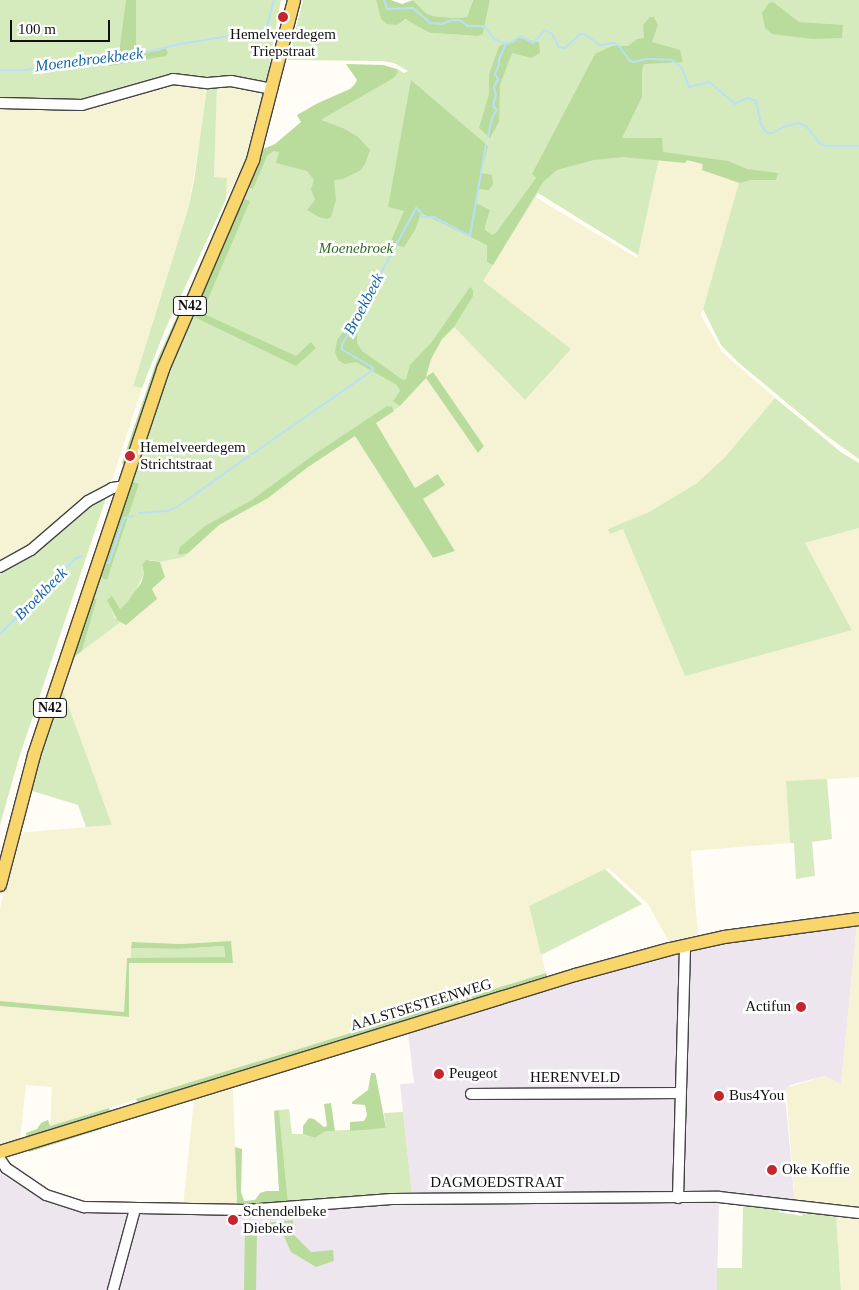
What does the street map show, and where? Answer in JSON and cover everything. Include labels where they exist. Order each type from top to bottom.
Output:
[{"type":"main road","name":"N42","points":[[0,885],[34,755],[163,369],[253,160],[294,0]]},
{"type":"main road","name":"AALSTSESTEENWEG","points":[[0,1152],[575,975],[724,937],[859,919]]},
{"type":"street","points":[[0,103],[82,105],[173,79],[208,83],[274,84]]},
{"type":"street","points":[[0,567],[32,550],[88,501],[112,488],[124,486]]},
{"type":"street","points":[[678,1198],[685,946]]},
{"type":"street","name":"HERENVELD","points":[[471,1094],[680,1093]]},
{"type":"street","name":"DAGMOEDSTRAAT","points":[[0,1159],[6,1168],[46,1195],[84,1207],[246,1210],[392,1199],[678,1198],[739,1199],[859,1213]]},
{"type":"street","points":[[113,1290],[134,1209]]},
{"type":"shaded area","points":[[168,82],[207,88],[198,153],[188,209],[133,385],[142,388],[112,480],[28,548],[0,563],[0,105]]},
{"type":"shaded area","points":[[223,84],[267,89],[247,158],[226,199],[227,179],[214,177],[217,88]]},
{"type":"shaded area","points":[[659,159],[685,163],[687,160],[703,164],[702,170],[740,183],[701,315],[722,352],[775,398],[725,457],[697,483],[649,512],[608,529],[623,529],[852,630],[805,543],[859,528],[859,777],[786,782],[790,843],[691,851],[698,935],[669,942],[648,904],[608,868],[529,906],[546,973],[50,1126],[52,1087],[26,1085],[20,1139],[0,1145],[0,1006],[128,1017],[129,963],[233,963],[231,941],[181,944],[132,942],[131,958],[127,959],[124,1012],[0,1001],[0,909],[16,833],[112,825],[62,688],[71,659],[121,622],[165,577],[160,562],[184,557],[219,525],[268,498],[308,467],[355,436],[433,558],[455,551],[423,499],[445,485],[439,474],[415,488],[376,423],[400,406],[426,378],[431,359],[442,339],[454,327],[525,400],[570,349],[483,281],[535,197],[637,258]],"holes":[[[432,372],[484,446],[478,453],[426,378]]]},
{"type":"shaded area","points":[[857,925],[841,1085],[824,1076],[790,1085],[785,1094],[795,1205],[412,1194],[400,1084],[414,1083],[408,1033],[672,953],[721,942]]},
{"type":"shaded area","points":[[857,925],[859,925],[859,1211],[795,1205],[786,1088],[824,1076],[841,1084]]},
{"type":"shaded area","points":[[233,1089],[237,1205],[183,1206],[194,1100]]},
{"type":"shaded area","points":[[0,1173],[39,1197],[82,1210],[138,1214],[246,1214],[416,1203],[719,1202],[717,1290],[0,1290]]},
{"type":"shaded area","points":[[836,1215],[859,1216],[859,1290],[841,1290]]},
{"type":"green space","points":[[0,0],[281,0],[266,84],[201,79],[90,100],[0,101]]},
{"type":"green space","points":[[126,0],[136,0],[136,52],[158,51],[165,48],[168,52],[166,56],[109,66],[106,58],[119,53]]},
{"type":"green space","name":"Moenebroek","points":[[303,0],[376,0],[379,10],[415,23],[430,33],[478,36],[483,34],[490,0],[859,0],[859,459],[827,436],[740,364],[721,345],[703,309],[739,183],[702,170],[703,164],[687,160],[685,163],[659,159],[638,255],[538,193],[483,281],[571,349],[525,400],[454,327],[442,339],[421,377],[400,406],[308,467],[268,498],[219,525],[184,557],[160,562],[150,560],[142,565],[144,574],[133,596],[120,609],[111,608],[115,618],[121,622],[82,651],[97,599],[91,597],[99,577],[107,579],[139,484],[130,480],[172,361],[247,187],[267,156],[321,120],[394,78],[397,69],[404,73],[408,71],[394,63],[382,61],[288,60]]},
{"type":"green space","points":[[376,0],[391,0],[402,4],[413,0],[426,13],[433,16],[455,18],[467,17],[473,0],[490,0],[483,34],[478,36],[430,33],[405,19],[397,25],[387,24],[381,19]]},
{"type":"green space","points":[[413,0],[473,0],[467,17],[455,18],[433,16],[426,13]]},
{"type":"green space","points":[[773,2],[799,22],[843,25],[842,38],[812,39],[772,34],[765,28],[762,13],[769,3]]},
{"type":"green space","points":[[650,17],[654,17],[658,25],[652,42],[680,50],[683,62],[644,64],[642,70],[642,97],[622,138],[662,138],[663,152],[728,161],[747,169],[778,173],[776,180],[750,180],[740,183],[702,170],[703,164],[687,160],[685,163],[623,157],[594,160],[557,170],[543,182],[493,265],[487,262],[487,245],[421,213],[415,230],[404,247],[390,243],[404,211],[388,207],[411,80],[488,146],[481,173],[492,175],[493,184],[489,190],[479,189],[476,203],[490,210],[485,230],[492,235],[496,233],[536,178],[532,174],[595,54],[612,46],[628,46],[637,39],[644,38],[643,25]]},
{"type":"green space","points":[[519,38],[539,42],[540,53],[531,58],[512,53],[500,85],[499,122],[490,138],[479,128],[489,94],[489,75],[499,46]]},
{"type":"green space","points":[[346,64],[383,65],[397,69],[398,72],[394,78],[321,120],[345,129],[358,137],[370,150],[361,170],[343,179],[334,180],[336,200],[331,217],[327,219],[319,217],[307,210],[315,200],[311,189],[314,180],[307,171],[276,163],[279,152],[274,151],[267,156],[253,189],[247,187],[263,149],[275,144],[301,122],[297,115],[318,103],[350,89],[355,84],[357,80]]},
{"type":"green space","points":[[207,88],[217,88],[214,177],[227,178],[226,199],[165,330],[142,388],[133,386],[188,209],[194,181]]},
{"type":"green space","points":[[242,198],[250,201],[202,313],[296,356],[311,342],[316,348],[296,366],[190,315]]},
{"type":"green space","points":[[470,287],[473,290],[473,296],[454,327],[442,339],[431,359],[426,377],[433,372],[484,446],[478,453],[426,378],[400,406],[393,401],[400,391],[397,385],[356,362],[345,364],[338,360],[335,352],[337,340],[345,329],[352,326],[357,331],[357,343],[362,351],[403,380],[406,379],[410,365],[431,343]]},
{"type":"green space","points":[[178,314],[181,316],[127,466],[122,463],[157,360]]},
{"type":"green space","points":[[775,398],[842,453],[859,463],[859,528],[805,543],[852,630],[685,676],[623,529],[610,534],[608,529],[649,512],[697,483],[725,457]]},
{"type":"green space","points":[[387,406],[392,407],[394,411],[376,423],[415,488],[438,474],[445,485],[423,499],[455,551],[433,558],[355,436],[308,467],[268,498],[219,525],[188,553],[179,555],[180,547],[205,526],[252,500],[312,456]]},
{"type":"green space","points":[[130,480],[139,484],[107,580],[99,577]]},
{"type":"green space","points":[[107,495],[19,758],[0,825],[0,570],[83,509]]},
{"type":"green space","points":[[146,560],[160,562],[165,577],[152,589],[157,599],[126,625],[117,620],[107,600],[112,596],[120,609],[128,601],[141,583],[144,574],[142,565]]},
{"type":"green space","points":[[91,597],[97,599],[82,651],[71,659]]},
{"type":"green space","points":[[62,688],[112,825],[86,827],[78,805],[29,790]]},
{"type":"green space","points":[[827,779],[832,839],[812,842],[815,876],[796,879],[794,843],[790,843],[786,781]]},
{"type":"green space","points":[[605,869],[642,904],[541,955],[529,906]]},
{"type":"green space","points":[[231,941],[233,963],[129,963],[129,1017],[0,1006],[0,1001],[124,1012],[127,958],[225,957],[224,946],[179,949],[131,948],[132,942],[181,944]]},
{"type":"green space","points":[[224,946],[225,958],[131,958],[131,948],[179,949]]},
{"type":"green space","points":[[546,973],[548,978],[139,1106],[136,1099]]},
{"type":"green space","points":[[371,1073],[375,1073],[376,1076],[386,1128],[350,1131],[350,1122],[364,1121],[367,1115],[365,1105],[352,1104],[352,1102],[368,1090]]},
{"type":"green space","points":[[331,1103],[335,1131],[326,1131],[315,1138],[303,1134],[303,1126],[309,1118],[314,1119],[324,1127],[327,1126],[324,1104]]},
{"type":"green space","points":[[109,1108],[111,1115],[99,1119],[102,1129],[29,1152],[26,1133],[37,1129],[41,1123],[48,1120],[50,1126]]},
{"type":"green space","points":[[289,1109],[292,1134],[303,1134],[315,1138],[326,1131],[386,1128],[384,1113],[403,1112],[412,1194],[288,1202],[279,1110]]},
{"type":"green space","points":[[279,1110],[288,1202],[237,1205],[235,1147],[242,1149],[241,1192],[244,1201],[255,1200],[260,1193],[266,1191],[279,1191],[274,1111]]},
{"type":"green space","points":[[743,1204],[779,1208],[779,1212],[802,1216],[803,1211],[836,1215],[841,1290],[717,1290],[717,1268],[742,1268]]},
{"type":"green space","points":[[293,1220],[293,1234],[311,1252],[333,1250],[334,1261],[316,1267],[291,1252],[283,1234],[257,1235],[256,1290],[244,1290],[245,1225]]},
{"type":"waterway","name":"Moenebroekbeek","points":[[0,70],[24,70],[100,61],[114,53],[130,56],[180,44],[260,31],[267,26],[274,0]]},
{"type":"waterway","name":"Moenebroekbeek","points":[[384,0],[387,9],[413,8],[430,23],[442,24],[452,20],[459,20],[468,26],[481,26],[486,28],[494,39],[506,44],[513,42],[520,36],[533,43],[545,30],[552,34],[559,47],[565,48],[580,34],[584,34],[600,45],[614,43],[633,62],[647,59],[672,60],[682,68],[689,87],[709,82],[735,104],[747,98],[756,101],[761,125],[767,133],[773,133],[783,127],[799,123],[807,127],[819,143],[826,146],[859,146]]},
{"type":"waterway","name":"Broekbeek","points":[[488,137],[492,118],[497,110],[493,106],[496,95],[494,87],[498,79],[495,74],[506,44]]},
{"type":"waterway","name":"Broekbeek","points":[[252,454],[373,370],[372,367],[342,350],[342,345],[416,208],[423,217],[434,217],[470,236],[486,144]]},
{"type":"waterway","name":"Broekbeek","points":[[139,513],[168,511],[177,507],[249,456]]},
{"type":"waterway","name":"Broekbeek","points":[[106,563],[109,563],[124,518],[133,516]]},
{"type":"waterway","name":"Broekbeek","points":[[0,634],[76,558],[83,556]]},
{"type":"place","name":"Hemelveerdegem Triepstraat","points":[[283,17]]},
{"type":"place","name":"Hemelveerdegem Strichtstraat","points":[[130,456]]},
{"type":"place","name":"Actifun","points":[[801,1007]]},
{"type":"place","name":"Peugeot","points":[[439,1074]]},
{"type":"place","name":"Bus4You","points":[[719,1096]]},
{"type":"place","name":"Oke Koffie","points":[[772,1170]]},
{"type":"place","name":"Schendelbeke Diebeke","points":[[233,1220]]}]
